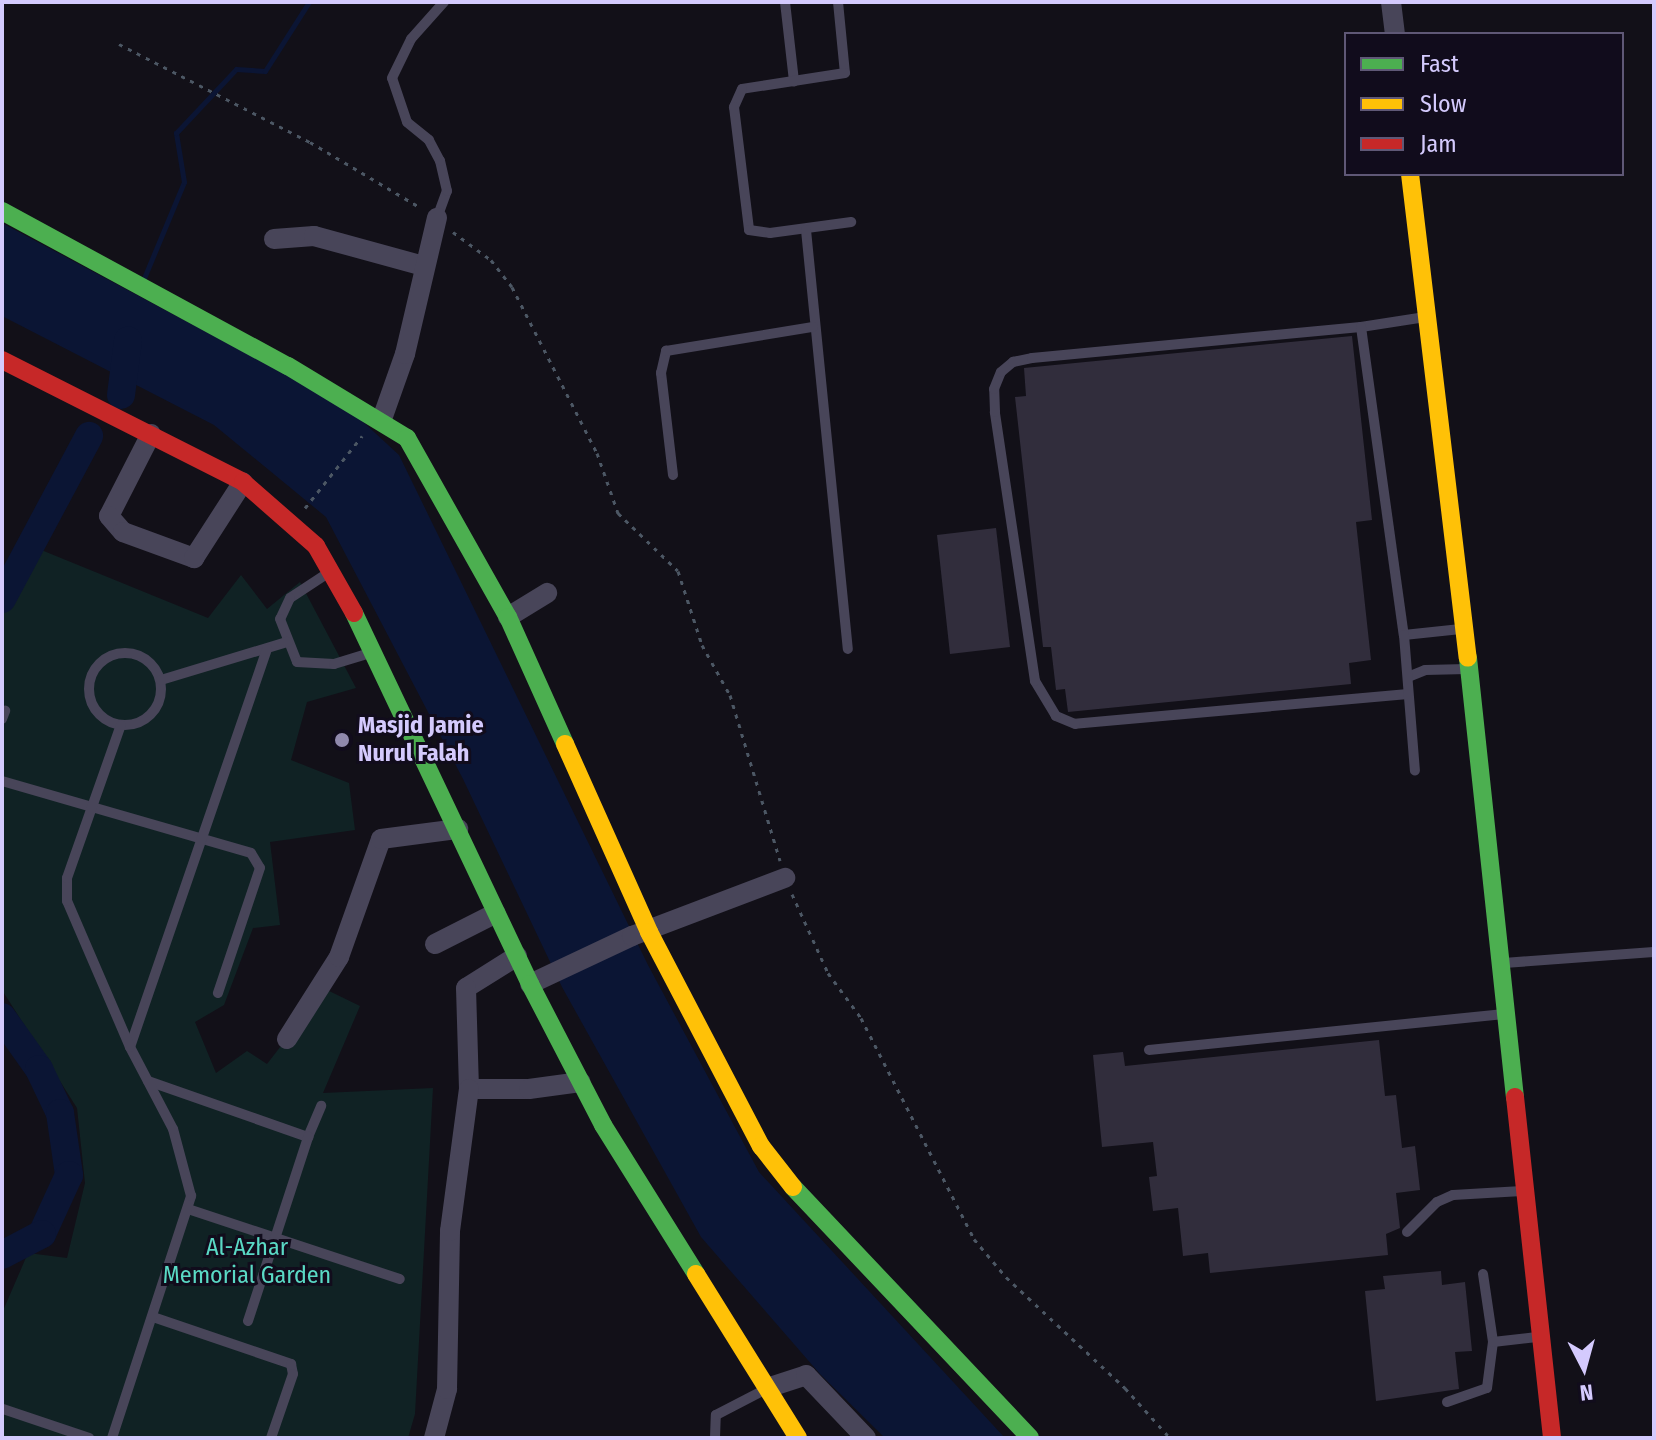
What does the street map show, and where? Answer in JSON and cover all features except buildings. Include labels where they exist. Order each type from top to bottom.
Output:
[{"type":"street","points":[[1391,2],[1395,32]]},
{"type":"street","points":[[1410,176],[1425,317],[1450,490],[1497,964],[1552,1438]]},
{"type":"street","points":[[2,211],[178,306],[374,425],[407,438],[508,617],[641,934],[761,1146],[797,1195],[1030,1438]]},
{"type":"street","points":[[374,425],[405,354],[437,218]]},
{"type":"street","points":[[274,239],[314,236],[424,266]]},
{"type":"street","points":[[2,360],[243,482],[316,546],[333,569],[530,984],[581,1082],[649,1205],[770,1387],[798,1438]]},
{"type":"street","points":[[151,434],[109,516],[123,532],[194,558],[243,482]]},
{"type":"street","points":[[508,617],[547,593]]},
{"type":"street","points":[[287,1039],[339,957],[381,839],[458,829]]},
{"type":"street","points":[[530,984],[552,971],[641,934],[785,878]]},
{"type":"street","points":[[435,944],[496,913]]},
{"type":"street","points":[[434,1438],[447,1389],[450,1231],[469,1089],[466,988],[517,956]]},
{"type":"street","points":[[469,1089],[529,1089],[581,1082]]},
{"type":"street","points":[[770,1387],[806,1375],[866,1438]]},
{"type":"lane","points":[[437,218],[447,191],[440,161],[429,140],[407,122],[394,97],[392,78],[411,39],[444,2]]},
{"type":"lane","points":[[785,2],[794,81]]},
{"type":"lane","points":[[841,3],[847,70],[837,77],[739,90],[734,107],[749,230],[806,230],[851,222]]},
{"type":"lane","points":[[806,230],[813,327],[848,649]]},
{"type":"lane","points":[[1408,694],[1075,724],[1056,716],[1035,681],[995,412],[996,380],[1020,360],[1361,327],[1425,317]]},
{"type":"lane","points":[[673,475],[661,373],[664,353],[813,327]]},
{"type":"lane","points":[[1361,327],[1404,635],[1415,771]]},
{"type":"lane","points":[[333,569],[290,598],[280,619],[287,642],[297,662],[305,665],[334,664],[373,652]]},
{"type":"lane","points":[[1404,635],[1462,628]]},
{"type":"lane","points":[[161,680],[287,642]]},
{"type":"lane","points":[[130,1047],[267,649]]},
{"type":"lane","points":[[121,652],[134,653],[146,659],[161,680],[152,713],[121,725],[109,721],[91,702],[89,689],[98,664],[121,652]]},
{"type":"lane","points":[[1408,677],[1425,670],[1467,669]]},
{"type":"lane","points":[[112,1438],[188,1209],[188,1170],[130,1047],[67,901],[67,878],[95,807],[121,725]]},
{"type":"lane","points":[[2,781],[203,836],[251,853],[260,868],[218,993]]},
{"type":"lane","points":[[1497,964],[1654,952]]},
{"type":"lane","points":[[1149,1050],[1504,1014]]},
{"type":"lane","points":[[148,1081],[308,1137]]},
{"type":"lane","points":[[248,1321],[273,1238],[321,1106]]},
{"type":"lane","points":[[1407,1232],[1437,1202],[1453,1195],[1522,1191]]},
{"type":"lane","points":[[188,1209],[400,1279]]},
{"type":"lane","points":[[1447,1402],[1487,1388],[1493,1342],[1483,1274]]},
{"type":"lane","points":[[153,1317],[291,1364],[293,1374],[271,1438]]},
{"type":"lane","points":[[1493,1342],[1539,1337]]},
{"type":"lane","points":[[715,1438],[716,1415],[770,1387]]},
{"type":"lane","points":[[3,1409],[89,1438]]},
{"type":"path","points":[[119,44],[277,126],[437,218],[491,260],[512,287],[597,453],[618,513],[678,571],[702,645],[730,695],[785,878],[828,973],[861,1018],[974,1239],[1006,1277],[1170,1438]]},
{"type":"path","points":[[305,508],[374,425]]},
{"type":"green space","name":"Al-Azhar Memorial Garden","points":[[29,545],[208,618],[241,575],[267,609],[300,582],[356,688],[307,702],[291,760],[349,783],[355,830],[270,842],[280,925],[253,928],[224,1005],[195,1022],[216,1073],[247,1051],[267,1064],[325,989],[360,1006],[323,1093],[433,1088],[415,1414],[408,1438],[2,1438],[2,1313],[28,1253],[67,1258],[85,1183],[77,1108],[2,990],[2,605]]},
{"type":"water","points":[[2,223],[347,407],[399,455],[648,965],[759,1172],[1005,1438],[885,1438],[820,1374],[701,1237],[562,987],[463,779],[326,517],[214,425],[2,316]]},
{"type":"waterway","points":[[144,278],[184,182],[176,133],[236,69],[265,71],[309,2]]},
{"type":"waterway","points":[[121,395],[128,340]]},
{"type":"waterway","points":[[2,599],[89,436]]},
{"type":"waterway","points":[[2,1017],[39,1069],[60,1113],[69,1175],[42,1234],[2,1255]]},
{"type":"traffic: fast","points":[[2,211],[288,366],[407,438],[508,617],[565,744]]},
{"type":"traffic: fast","points":[[354,613],[530,984],[603,1125],[696,1274]]},
{"type":"traffic: fast","points":[[1468,658],[1515,1097]]},
{"type":"traffic: fast","points":[[793,1187],[1030,1438]]},
{"type":"traffic: slow","points":[[1410,176],[1468,658]]},
{"type":"traffic: slow","points":[[565,744],[649,932],[761,1146],[793,1187]]},
{"type":"traffic: slow","points":[[696,1274],[798,1438]]},
{"type":"traffic: jam","points":[[2,360],[243,482],[316,546],[354,613]]},
{"type":"traffic: jam","points":[[1515,1097],[1552,1438]]},
{"type":"place","name":"Masjid Jamie Nurul Falah","points":[[342,740]]}]
